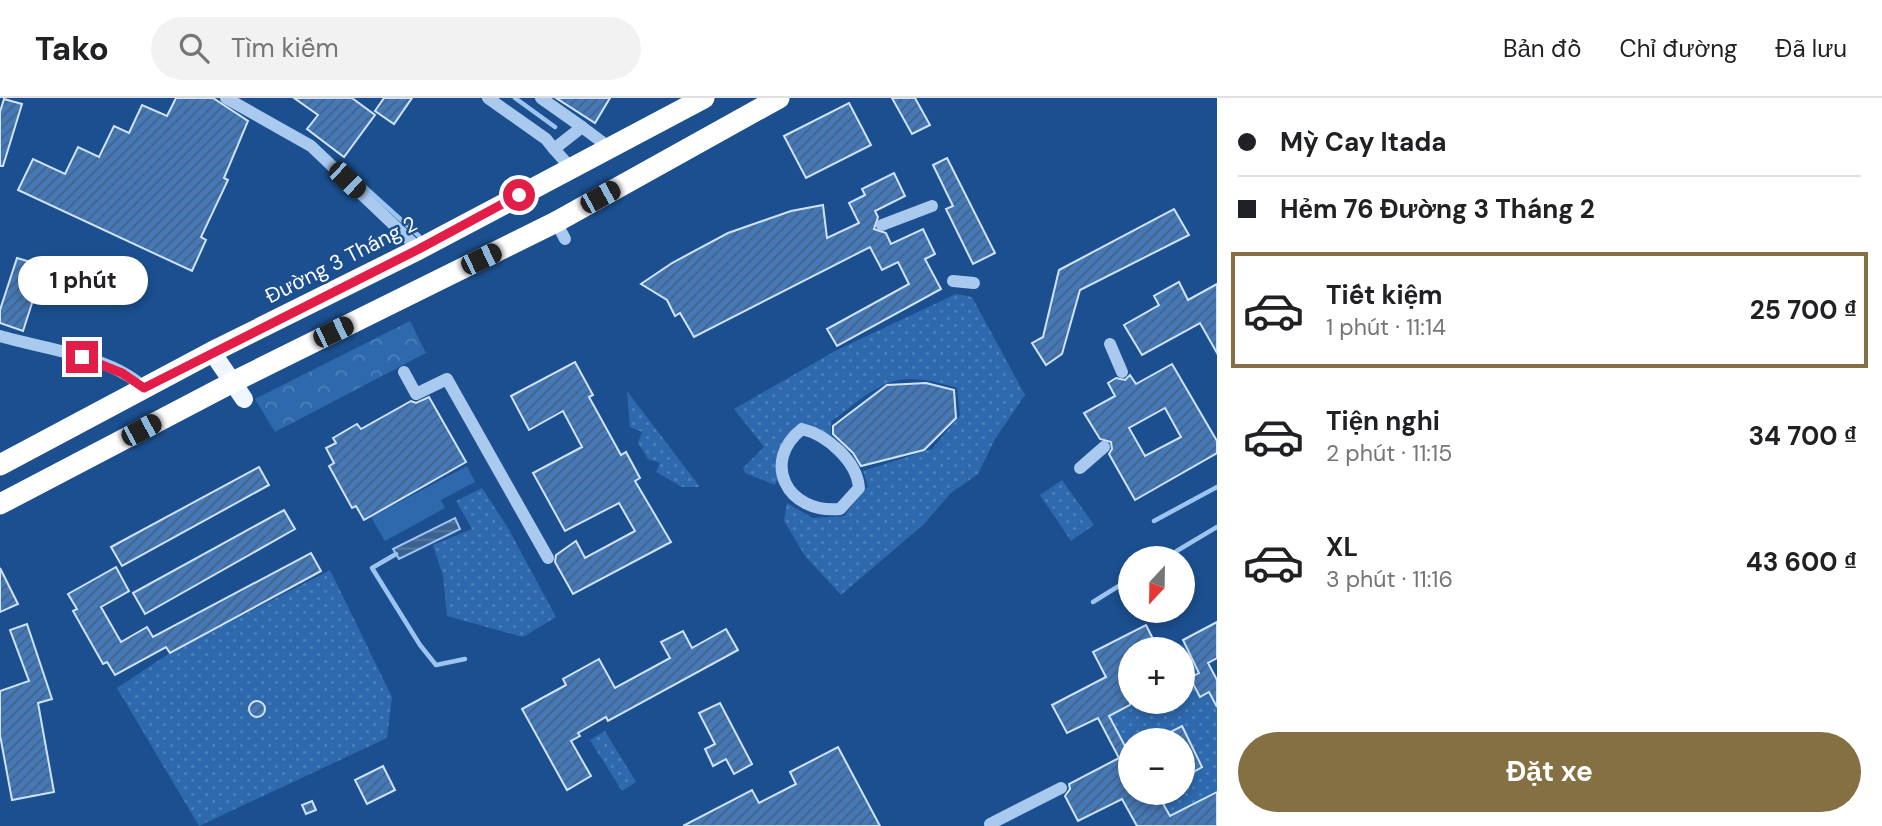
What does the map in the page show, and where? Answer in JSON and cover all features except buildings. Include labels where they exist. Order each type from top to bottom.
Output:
[{"type":"highway","name":"Đường 3 Tháng 2","points":[[0,466],[212,352],[419,249],[704,98]]},
{"type":"highway","points":[[0,504],[239,390],[560,230],[779,98]]},
{"type":"main road","points":[[212,352],[239,390]]},
{"type":"street","points":[[226,98],[311,145],[419,249]]},
{"type":"street","points":[[488,98],[546,139],[570,167]]},
{"type":"street","points":[[541,98],[610,148]]},
{"type":"street","points":[[554,149],[582,127]]},
{"type":"street","points":[[882,225],[932,206]]},
{"type":"street","points":[[953,281],[974,282]]},
{"type":"street","points":[[0,336],[82,357],[129,376],[144,388]]},
{"type":"street","points":[[1110,344],[1122,372]]},
{"type":"street","points":[[404,372],[416,394],[447,379],[548,558]]},
{"type":"street","points":[[802,429],[818,433],[850,465],[858,477],[859,488],[839,509],[810,508],[796,500],[789,490],[783,466],[784,453],[792,437],[802,429]]},
{"type":"street","points":[[1080,467],[1104,447]]},
{"type":"street","points":[[990,824],[1025,803],[1061,788]]},
{"type":"green space","points":[[956,294],[972,297],[1025,395],[995,439],[978,474],[951,493],[923,525],[841,595],[805,556],[784,521],[787,503],[813,518],[844,516],[868,486],[863,471],[932,449],[960,415],[957,388],[917,379],[888,383],[875,389],[831,422],[831,438],[801,426],[780,449],[776,462],[778,478],[775,485],[745,473],[743,468],[764,447],[734,409],[835,351]]},
{"type":"green space","points":[[410,321],[426,353],[275,432],[255,399]]},
{"type":"green space","points":[[627,391],[700,487],[682,487],[656,472],[660,463],[648,459],[638,443],[642,432],[630,427]]},
{"type":"green space","points":[[467,466],[475,482],[441,500],[445,508],[385,541],[371,517]]},
{"type":"green space","points":[[1062,480],[1094,525],[1071,541],[1040,495]]},
{"type":"green space","points":[[482,488],[508,528],[556,617],[523,637],[447,616],[443,576],[433,545],[472,529],[456,501]]},
{"type":"green space","points":[[330,570],[392,697],[387,738],[199,826],[117,688],[170,653]]},
{"type":"green space","points":[[1195,688],[1200,697],[1209,692],[1217,707],[1217,792],[1195,803],[1195,771],[1202,767],[1195,753],[1195,728],[1118,728],[1118,733],[1109,716],[1118,712],[1118,714],[1195,714]]},
{"type":"green space","points":[[605,731],[636,782],[622,791],[590,740]]},
{"type":"green space","points":[[1164,805],[1192,805],[1170,816]]},
{"type":"shaded area","points":[[455,518],[460,529],[399,559],[393,549]]},
{"type":"waterway","points":[[515,98],[555,127]]},
{"type":"waterway","points":[[347,171],[419,236]]},
{"type":"waterway","points":[[1154,521],[1217,487]]},
{"type":"waterway","points":[[1185,546],[1217,527]]},
{"type":"waterway","points":[[396,554],[372,568],[420,645],[436,665],[465,659]]},
{"type":"waterway","points":[[1093,602],[1118,586]]},
{"type":"route","points":[[82,357],[135,379],[144,388],[419,249],[519,195]]}]
